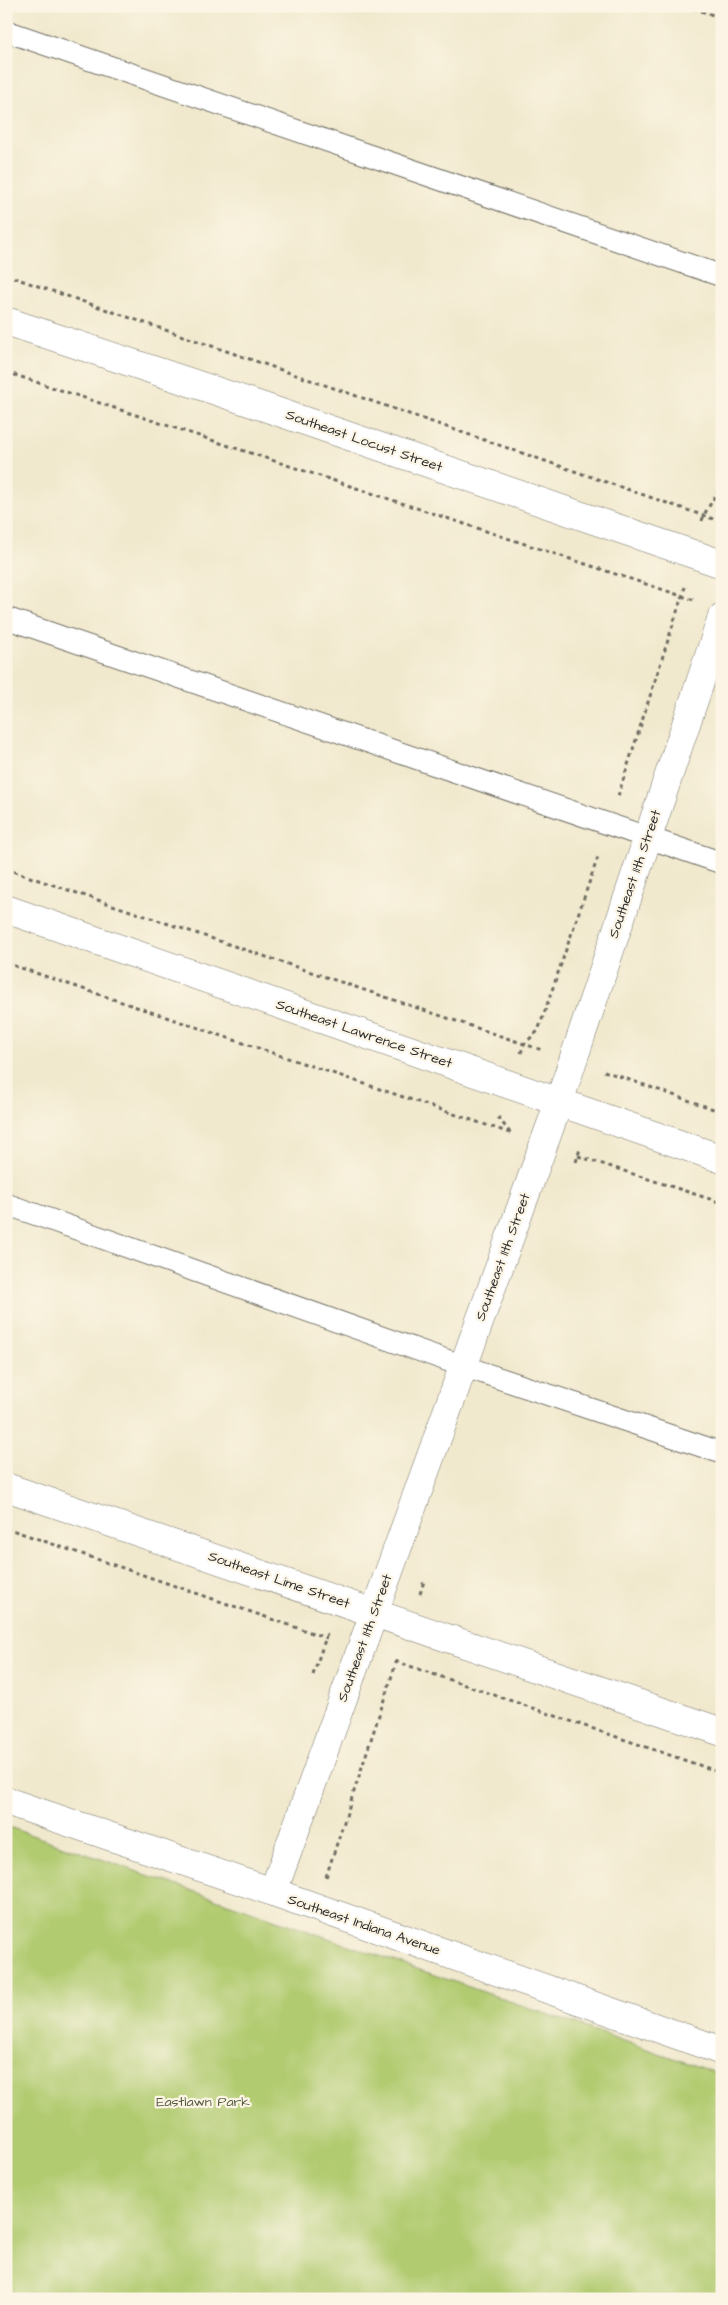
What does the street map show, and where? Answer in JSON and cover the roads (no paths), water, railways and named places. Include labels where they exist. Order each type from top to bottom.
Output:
[{"type":"street","name":"Southeast Locust Street","points":[[6,321],[722,564]]},
{"type":"street","name":"Southeast 11th Street","points":[[273,1892],[559,1102],[722,617]]},
{"type":"street","name":"Southeast Lawrence Street","points":[[6,909],[722,1159]]},
{"type":"street","name":"Southeast Lime Street","points":[[6,1487],[722,1732]]},
{"type":"street","name":"Southeast Indiana Avenue","points":[[6,1801],[273,1892],[722,2051]]},
{"type":"lane","points":[[6,31],[722,276]]},
{"type":"lane","points":[[6,618],[722,863]]},
{"type":"lane","points":[[6,1204],[464,1366],[722,1453]]},
{"type":"park label","name":"Eastlawn Park","points":[[203,2102]]}]
